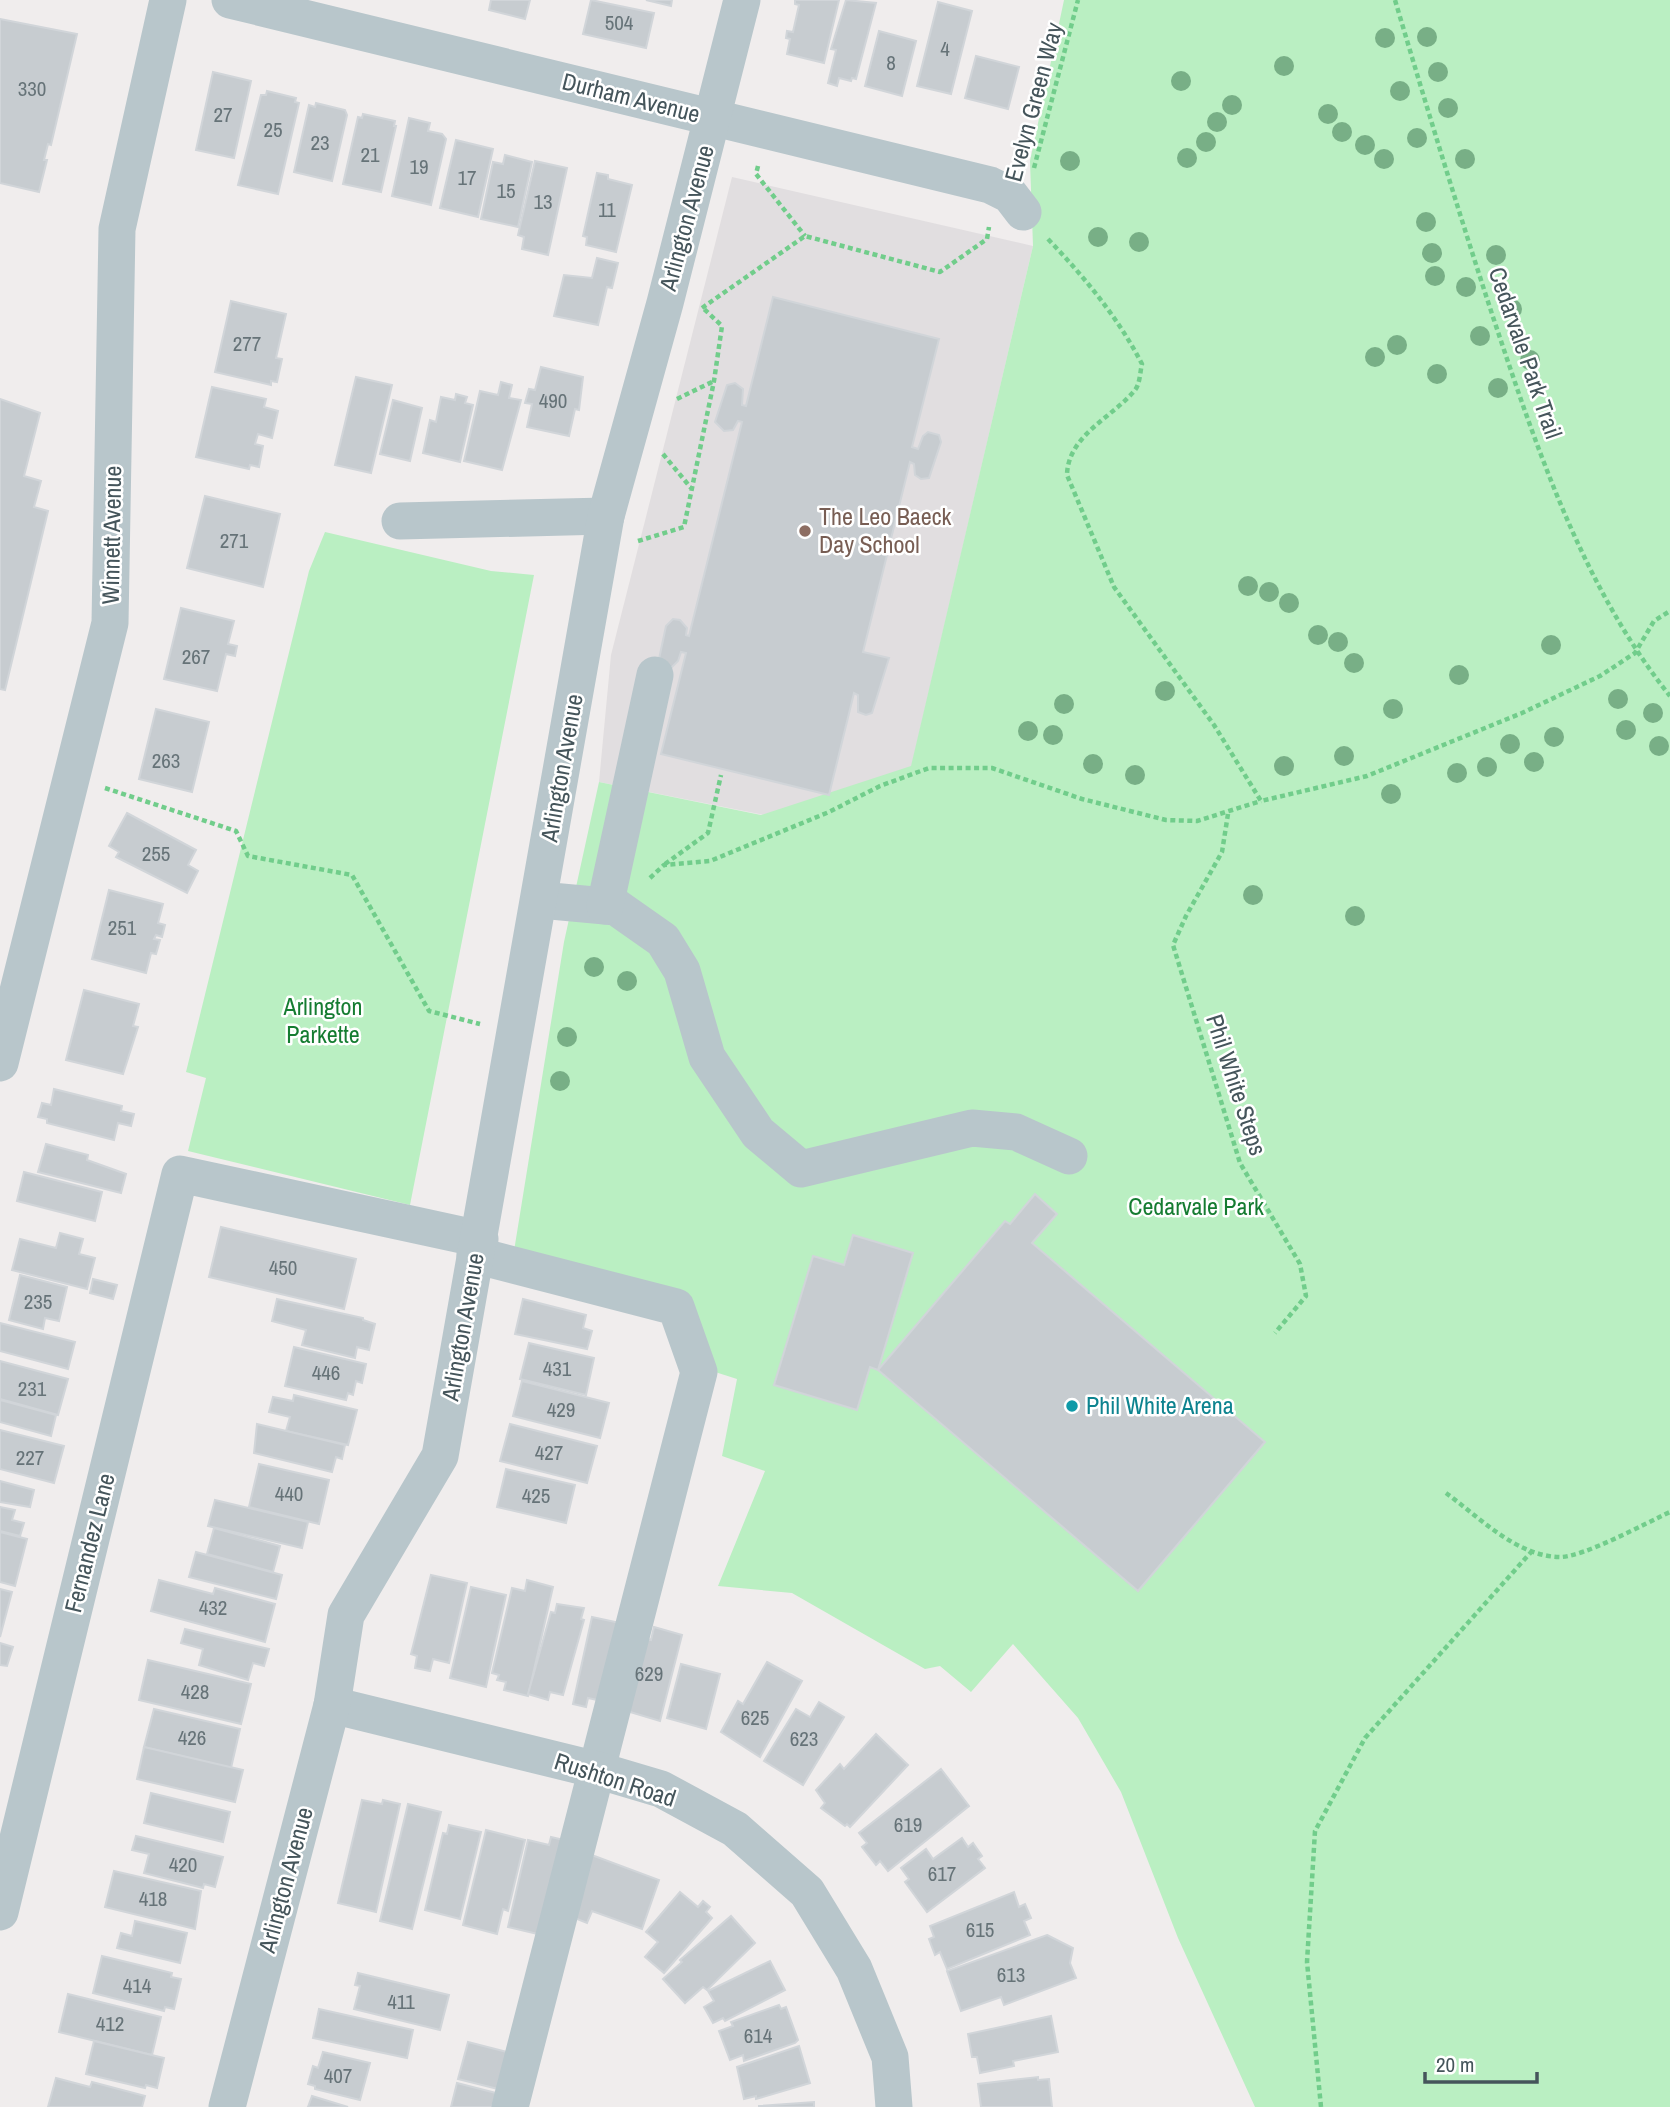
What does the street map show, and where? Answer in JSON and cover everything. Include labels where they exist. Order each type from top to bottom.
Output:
[{"type":"street","name":"Winnett Avenue","points":[[0,1063],[74,778],[110,623],[117,229],[168,0]]},
{"type":"street","name":"Durham Avenue","points":[[230,0],[990,185],[1010,195],[1023,212]]},
{"type":"street","name":"Arlington Avenue","points":[[227,2107],[332,1705],[346,1615],[440,1456],[606,516],[714,118],[742,0]]},
{"type":"street","points":[[400,521],[606,516]]},
{"type":"street","points":[[611,907],[655,675]]},
{"type":"street","points":[[540,900],[611,907],[663,940],[682,971],[707,1057],[758,1133],[801,1169],[972,1128],[1016,1132],[1069,1156]]},
{"type":"street","name":"Fernandez Lane","points":[[0,1913],[180,1174],[478,1247]]},
{"type":"street","points":[[478,1247],[676,1307],[699,1372],[510,2107]]},
{"type":"street","name":"Rushton Road","points":[[332,1705],[597,1770],[662,1789],[735,1829],[807,1892],[855,1969],[890,2057],[894,2107]]},
{"type":"path","name":"Evelyn Green Way","points":[[1023,212],[1078,0]]},
{"type":"path","name":"Cedarvale Park Trail","points":[[1395,0],[1456,202],[1514,379],[1564,514],[1635,653],[1670,696]]},
{"type":"path","points":[[759,155],[756,174],[805,236],[940,272],[987,239],[989,226]]},
{"type":"path","points":[[1023,212],[1092,285],[1126,333],[1142,364],[1136,389],[1111,410],[1068,460],[1067,475],[1092,540],[1114,587],[1214,725],[1261,801]]},
{"type":"path","points":[[694,308],[702,308],[805,236]]},
{"type":"path","points":[[637,541],[684,527],[715,381],[722,327],[702,308]]},
{"type":"path","points":[[671,402],[715,381]]},
{"type":"path","points":[[657,448],[691,488]]},
{"type":"path","points":[[664,865],[710,861],[829,813],[880,786],[929,768],[992,768],[1082,799],[1166,820],[1197,821],[1228,814],[1261,801],[1367,776],[1440,749],[1600,676],[1635,653],[1654,621],[1670,611]]},
{"type":"path","points":[[611,907],[708,833],[721,775]]},
{"type":"path","points":[[74,778],[236,831],[248,856],[352,875],[429,1011],[516,1034]]},
{"type":"path","name":"Phil White Steps","points":[[1228,814],[1222,852],[1173,945],[1240,1163],[1300,1264],[1306,1296],[1275,1333]]},
{"type":"path","points":[[1446,1493],[1509,1540],[1532,1551],[1560,1558],[1582,1552],[1670,1512]]},
{"type":"path","points":[[1321,2107],[1307,1962],[1315,1831],[1365,1738],[1532,1551]]},
{"type":"shaded area","name":"The Leo Baeck Day School","points":[[732,177],[1033,246],[894,841],[599,782],[611,655]]},
{"type":"green space","name":"Cedarvale Park","points":[[1064,0],[1670,0],[1670,2107],[1255,2107],[1178,1938],[1121,1792],[1078,1718],[1013,1644],[971,1692],[940,1666],[925,1669],[792,1593],[718,1586],[765,1471],[722,1456],[737,1379],[712,1371],[681,1293],[514,1251],[564,942],[599,782],[761,815],[911,766],[1033,246],[1030,161]]},
{"type":"green space","name":"Arlington Parkette","points":[[325,532],[491,571],[534,575],[410,1205],[188,1151],[206,1078],[186,1072],[309,571]]},
{"type":"building","points":[[491,0],[530,0],[525,19],[489,10]]},
{"type":"building","points":[[591,0],[654,13],[646,48],[583,34]]},
{"type":"building","points":[[646,0],[672,0],[671,6]]},
{"type":"building","points":[[795,0],[839,0],[824,63],[787,54],[790,39],[786,38],[787,31],[793,32],[799,5],[795,4]]},
{"type":"building","points":[[846,0],[876,3],[856,79],[852,78],[851,81],[839,78],[837,86],[828,83],[836,50],[831,49]]},
{"type":"building","points":[[938,2],[972,11],[951,94],[917,86]]},
{"type":"building","points":[[0,19],[77,34],[51,145],[48,144],[44,160],[47,160],[39,192],[0,183]]},
{"type":"building","points":[[879,31],[916,41],[902,96],[865,86]]},
{"type":"building","points":[[976,56],[1019,67],[1008,109],[965,98]]},
{"type":"building","points":[[213,72],[251,81],[234,158],[196,150]]},
{"type":"building","points":[[267,91],[296,98],[295,102],[299,103],[278,194],[238,185],[261,95],[266,95]]},
{"type":"building","points":[[316,103],[345,110],[347,115],[332,181],[294,172],[309,105],[315,107]]},
{"type":"building","points":[[363,114],[395,121],[381,192],[343,184],[358,117],[362,118]]},
{"type":"building","points":[[409,118],[430,123],[428,131],[442,134],[446,139],[431,205],[392,196]]},
{"type":"building","points":[[456,140],[493,149],[478,217],[440,208]]},
{"type":"building","points":[[505,155],[532,162],[518,227],[481,219],[493,162],[503,164]]},
{"type":"building","points":[[535,161],[567,168],[548,255],[522,249],[524,237],[518,235]]},
{"type":"building","points":[[597,173],[608,175],[608,179],[632,185],[616,252],[586,245],[587,237],[583,236]]},
{"type":"building","points":[[597,258],[618,263],[612,288],[607,287],[598,325],[554,316],[564,275],[592,278]]},
{"type":"building","points":[[773,297],[939,339],[912,447],[918,449],[923,436],[928,432],[939,435],[941,442],[929,478],[921,479],[915,475],[914,464],[910,462],[863,652],[889,658],[872,713],[866,715],[858,712],[858,695],[854,693],[829,795],[661,754],[686,653],[681,652],[678,661],[671,668],[659,659],[666,626],[673,619],[680,620],[687,628],[686,635],[689,636],[742,422],[738,421],[733,430],[724,431],[715,422],[727,385],[735,383],[743,389],[742,405],[746,406]]},
{"type":"building","points":[[231,301],[286,314],[276,358],[282,359],[277,382],[271,381],[271,385],[215,372]]},
{"type":"building","points":[[541,367],[583,377],[579,410],[575,409],[569,436],[527,427],[532,404],[525,403],[529,389],[535,390]]},
{"type":"building","points":[[356,377],[392,385],[371,473],[335,465]]},
{"type":"building","points":[[501,382],[512,385],[509,398],[521,400],[502,470],[464,461],[480,391],[498,395]]},
{"type":"building","points":[[212,387],[266,399],[264,407],[278,411],[272,438],[258,434],[255,444],[263,446],[259,467],[250,465],[249,469],[196,457]]},
{"type":"building","points":[[456,394],[467,397],[465,403],[473,405],[460,462],[423,453],[430,420],[436,422],[441,397],[455,400]]},
{"type":"building","points":[[0,399],[40,413],[24,476],[41,481],[34,507],[48,511],[5,690],[0,689]]},
{"type":"building","points":[[393,400],[422,408],[410,461],[380,454]]},
{"type":"building","points":[[205,496],[280,514],[263,587],[187,568]]},
{"type":"building","points":[[181,608],[234,621],[228,644],[237,646],[235,656],[226,654],[217,691],[164,679]]},
{"type":"building","points":[[156,709],[209,722],[192,792],[139,779]]},
{"type":"building","points":[[127,813],[196,850],[188,865],[198,871],[187,893],[116,857],[119,852],[109,846]]},
{"type":"building","points":[[109,890],[163,904],[158,923],[165,925],[162,937],[156,935],[154,939],[160,940],[156,954],[151,953],[146,973],[92,959]]},
{"type":"building","points":[[84,990],[139,1004],[133,1026],[138,1027],[123,1074],[66,1060]]},
{"type":"building","points":[[54,1089],[122,1106],[121,1111],[134,1114],[131,1126],[118,1123],[114,1140],[47,1123],[47,1119],[38,1117],[42,1103],[51,1105]]},
{"type":"building","points":[[46,1144],[88,1155],[87,1160],[126,1174],[121,1193],[38,1172]]},
{"type":"building","points":[[24,1172],[102,1192],[95,1221],[17,1201]]},
{"type":"building","name":"Phil White Arena","points":[[1035,1194],[1057,1214],[1032,1243],[1265,1442],[1138,1591],[878,1370],[1005,1221],[1010,1224]]},
{"type":"building","points":[[221,1227],[356,1259],[344,1309],[209,1277]]},
{"type":"building","points":[[60,1233],[83,1239],[79,1254],[95,1258],[87,1289],[12,1270],[20,1239],[56,1248]]},
{"type":"building","points":[[853,1235],[913,1253],[878,1370],[870,1367],[857,1410],[774,1385],[813,1256],[844,1265]]},
{"type":"building","points":[[20,1275],[67,1287],[59,1321],[45,1318],[43,1329],[9,1320]]},
{"type":"building","points":[[93,1279],[117,1285],[113,1299],[90,1293]]},
{"type":"building","points":[[277,1299],[363,1318],[375,1324],[369,1350],[357,1347],[355,1358],[302,1345],[306,1330],[272,1321]]},
{"type":"building","points":[[523,1299],[586,1315],[583,1328],[592,1331],[587,1349],[515,1334]]},
{"type":"building","points":[[0,1323],[75,1342],[68,1369],[0,1351]]},
{"type":"building","points":[[529,1343],[594,1358],[586,1395],[520,1379]]},
{"type":"building","points":[[294,1347],[366,1364],[362,1383],[356,1381],[353,1395],[348,1393],[346,1400],[285,1386]]},
{"type":"building","points":[[0,1361],[68,1379],[58,1415],[0,1399]]},
{"type":"building","points":[[522,1381],[609,1403],[600,1438],[513,1416]]},
{"type":"building","points":[[294,1395],[357,1410],[348,1445],[286,1431],[290,1417],[269,1412],[273,1397],[293,1401]]},
{"type":"building","points":[[0,1400],[56,1415],[51,1436],[0,1422]]},
{"type":"building","points":[[257,1424],[345,1445],[342,1459],[336,1457],[332,1472],[254,1453]]},
{"type":"building","points":[[510,1424],[597,1446],[587,1483],[500,1461]]},
{"type":"building","points":[[0,1430],[64,1446],[54,1483],[0,1469]]},
{"type":"building","points":[[259,1464],[329,1480],[319,1524],[249,1507]]},
{"type":"building","points":[[506,1469],[575,1485],[566,1523],[497,1507]]},
{"type":"building","points":[[0,1481],[34,1490],[30,1507],[0,1502]]},
{"type":"building","points":[[215,1500],[308,1522],[302,1548],[208,1526]]},
{"type":"building","points":[[0,1507],[15,1510],[12,1520],[24,1523],[20,1536],[0,1531]]},
{"type":"building","points":[[214,1528],[280,1546],[273,1572],[207,1554]]},
{"type":"building","points":[[0,1532],[27,1539],[15,1586],[0,1582]]},
{"type":"building","points":[[196,1552],[282,1575],[276,1599],[189,1577]]},
{"type":"building","points":[[431,1575],[467,1583],[449,1663],[433,1659],[430,1671],[415,1668],[417,1656],[411,1654]]},
{"type":"building","points":[[159,1580],[213,1594],[215,1588],[275,1604],[265,1642],[151,1611]]},
{"type":"building","points":[[527,1580],[553,1587],[528,1696],[504,1690],[506,1682],[497,1680],[499,1675],[492,1673],[512,1588],[525,1591]]},
{"type":"building","points":[[471,1587],[506,1595],[486,1687],[450,1678]]},
{"type":"building","points":[[0,1589],[12,1592],[0,1637]]},
{"type":"building","points":[[557,1604],[584,1608],[581,1619],[584,1620],[563,1695],[550,1692],[548,1700],[528,1694],[551,1612],[555,1613]]},
{"type":"building","points":[[592,1617],[620,1623],[602,1701],[588,1698],[586,1707],[573,1704]]},
{"type":"building","points":[[654,1627],[682,1635],[660,1721],[617,1708],[635,1636],[651,1640]]},
{"type":"building","points":[[185,1629],[269,1649],[264,1666],[253,1663],[248,1680],[199,1665],[203,1649],[181,1643]]},
{"type":"building","points":[[0,1643],[13,1647],[7,1666],[0,1665]]},
{"type":"building","points":[[148,1660],[251,1684],[241,1724],[139,1700]]},
{"type":"building","points":[[767,1662],[802,1681],[760,1757],[721,1732],[738,1701],[743,1704]]},
{"type":"building","points":[[681,1664],[720,1674],[706,1729],[667,1718]]},
{"type":"building","points":[[819,1702],[844,1717],[803,1785],[764,1761],[796,1709],[810,1717]]},
{"type":"building","points":[[154,1709],[240,1729],[231,1768],[144,1747]]},
{"type":"building","points":[[876,1734],[908,1765],[850,1827],[847,1824],[845,1826],[821,1808],[825,1803],[816,1790],[840,1764],[844,1769]]},
{"type":"building","points":[[144,1747],[243,1770],[235,1802],[137,1779]]},
{"type":"building","points":[[941,1769],[969,1806],[888,1871],[880,1861],[876,1865],[862,1847],[867,1843],[859,1833]]},
{"type":"building","points":[[151,1793],[230,1812],[223,1842],[144,1823]]},
{"type":"building","points":[[362,1800],[382,1804],[383,1800],[400,1804],[376,1912],[338,1903]]},
{"type":"building","points":[[408,1804],[441,1812],[412,1929],[380,1921]]},
{"type":"building","points":[[449,1825],[481,1832],[460,1919],[425,1910],[443,1833],[447,1834]]},
{"type":"building","points":[[486,1830],[525,1840],[508,1911],[503,1909],[497,1934],[463,1925]]},
{"type":"building","points":[[136,1836],[223,1857],[215,1887],[204,1884],[203,1888],[144,1873],[149,1854],[132,1850]]},
{"type":"building","points":[[551,1837],[564,1840],[542,1935],[508,1927],[528,1840],[549,1845]]},
{"type":"building","points":[[962,1838],[968,1847],[973,1843],[982,1856],[978,1859],[985,1868],[927,1912],[905,1882],[909,1879],[901,1868],[926,1849],[933,1859]]},
{"type":"building","points":[[589,1854],[659,1880],[642,1929],[592,1911],[587,1923],[567,1915]]},
{"type":"building","points":[[114,1871],[201,1891],[195,1929],[105,1907]]},
{"type":"building","points":[[680,1892],[698,1907],[703,1901],[710,1907],[706,1912],[712,1918],[664,1973],[645,1957],[658,1942],[646,1932]]},
{"type":"building","points":[[1014,1892],[1019,1907],[1025,1904],[1031,1918],[1024,1921],[1030,1935],[947,1969],[940,1952],[935,1955],[929,1939],[934,1937],[930,1926]]},
{"type":"building","points":[[731,1916],[755,1943],[707,1990],[703,1987],[685,2003],[663,1979],[682,1962],[680,1960]]},
{"type":"building","points":[[135,1921],[187,1933],[180,1963],[117,1948],[121,1933],[132,1936]]},
{"type":"building","points":[[1047,1935],[1073,1948],[1070,1963],[1076,1978],[1004,2005],[1001,1997],[961,2011],[947,1971]]},
{"type":"building","points":[[102,1956],[172,1973],[171,1977],[181,1979],[174,2009],[165,2007],[164,2011],[93,1993]]},
{"type":"building","points":[[770,1961],[785,1990],[725,2021],[723,2018],[713,2023],[704,2007],[714,2001],[708,1991]]},
{"type":"building","points":[[358,1973],[449,1995],[440,2030],[354,2009],[360,1986],[355,1985]]},
{"type":"building","points":[[68,1994],[161,2017],[152,2055],[59,2032]]},
{"type":"building","points":[[779,2005],[781,2009],[786,2007],[798,2040],[744,2061],[743,2055],[730,2060],[719,2031],[733,2026],[731,2022]]},
{"type":"building","points":[[319,2009],[413,2030],[407,2058],[313,2038]]},
{"type":"building","points":[[1051,2016],[1058,2052],[1013,2061],[1014,2066],[980,2073],[977,2057],[972,2057],[968,2034]]},
{"type":"building","points":[[94,2041],[164,2058],[157,2088],[146,2085],[145,2088],[86,2074]]},
{"type":"building","points":[[468,2042],[507,2052],[498,2089],[458,2079]]},
{"type":"building","points":[[799,2046],[810,2083],[756,2099],[756,2096],[744,2099],[737,2067]]},
{"type":"building","points":[[323,2052],[370,2063],[360,2100],[315,2089],[315,2086],[308,2084],[313,2066],[318,2068]]},
{"type":"building","points":[[1038,2077],[1038,2080],[1049,2079],[1052,2107],[981,2107],[978,2084]]},
{"type":"building","points":[[56,2078],[90,2087],[92,2082],[145,2096],[142,2107],[48,2107]]},
{"type":"building","points":[[457,2083],[496,2093],[492,2107],[451,2107]]},
{"type":"building","points":[[312,2096],[348,2107],[308,2107]]},
{"type":"building","points":[[814,2102],[814,2107],[759,2107],[759,2106]]},
{"type":"place","name":"The Leo Baeck Day School","points":[[805,531]]},
{"type":"place","name":"Phil White Arena","points":[[1072,1406]]}]
